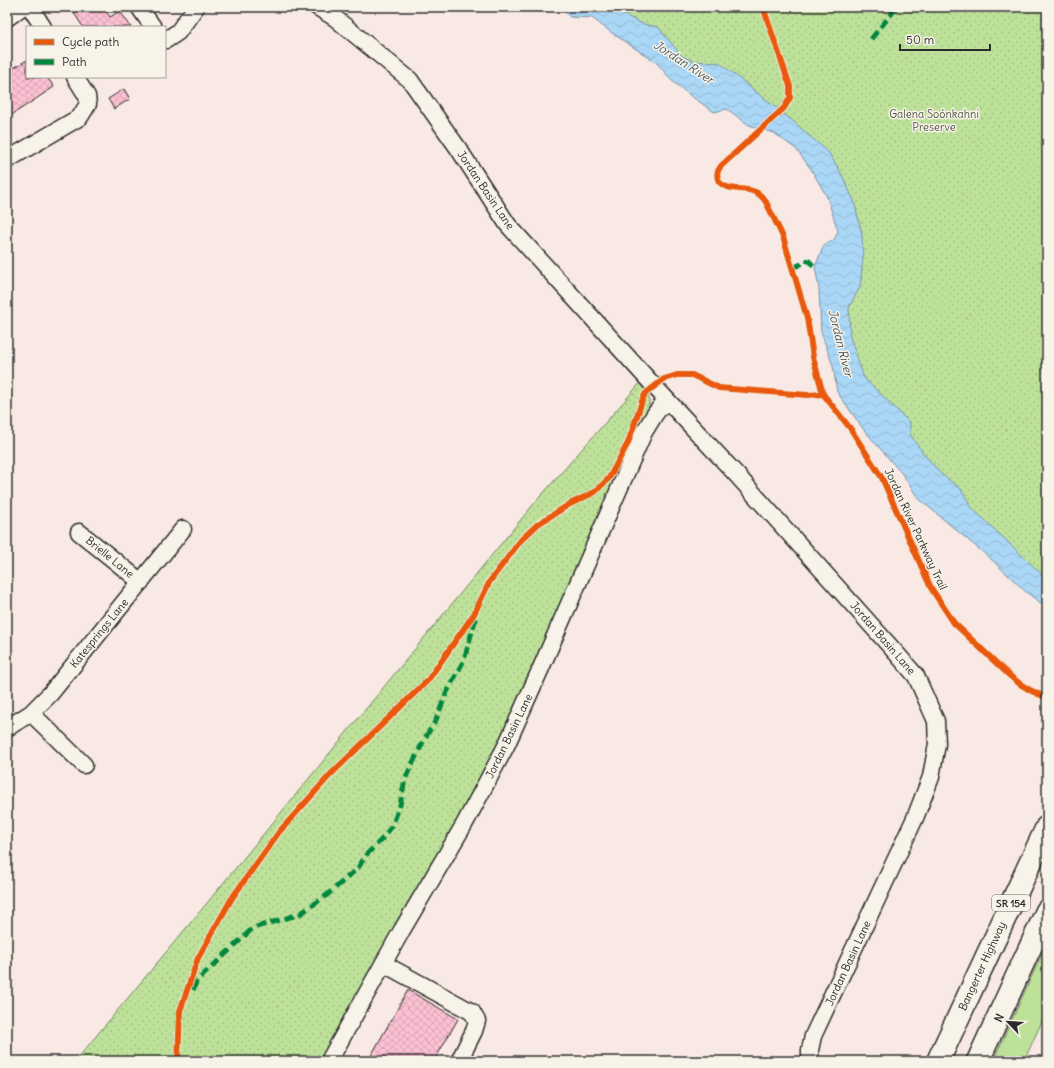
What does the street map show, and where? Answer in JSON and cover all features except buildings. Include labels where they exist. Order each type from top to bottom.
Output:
[{"type":"highway","name":"Bangerter Highway","points":[[938,1061],[1047,827]]},
{"type":"highway","name":"SR 154","points":[[978,1061],[1047,911]]},
{"type":"street","points":[[7,18],[22,7]]},
{"type":"street","points":[[30,7],[42,26]]},
{"type":"street","points":[[139,7],[152,26]]},
{"type":"street","points":[[166,40],[178,32],[196,7]]},
{"type":"street","name":"Jordan Basin Lane","points":[[317,7],[335,18],[410,80],[458,148],[508,225],[666,400],[735,473],[916,676],[936,721],[937,744],[931,777],[915,818],[813,1036],[810,1050],[810,1061]]},
{"type":"street","points":[[7,160],[80,117],[88,104],[88,100],[76,78]]},
{"type":"street","name":"Jordan Basin Lane","points":[[329,1061],[465,823],[506,746],[644,432],[666,400]]},
{"type":"street","name":"Katesprings Lane","points":[[7,728],[31,713],[51,693],[183,529]]},
{"type":"street","name":"Brielle Lane","points":[[79,532],[141,582]]},
{"type":"street","points":[[31,713],[84,765]]},
{"type":"street","points":[[384,964],[472,1012],[477,1021],[474,1031],[459,1061]]},
{"type":"green space","name":"Galena Soónkahni Preserve","points":[[604,7],[1047,7],[1047,589],[862,392],[841,305],[857,246],[828,159]]},
{"type":"green space","points":[[641,382],[649,396],[648,412],[558,609],[514,714],[474,794],[319,1061],[81,1061],[77,1059],[207,903],[532,506]]},
{"type":"green space","points":[[1047,943],[1047,1010],[1024,1061],[993,1061]]},
{"type":"water","name":"Jordan River","points":[[561,7],[612,7],[618,12],[643,24],[658,27],[682,56],[693,61],[720,63],[794,122],[829,153],[842,175],[854,201],[862,234],[863,258],[860,287],[849,307],[850,337],[864,378],[910,423],[910,434],[923,453],[940,473],[961,489],[972,508],[1047,579],[1047,608],[1025,591],[992,560],[918,498],[903,475],[864,430],[837,392],[833,366],[821,332],[819,289],[815,267],[824,245],[834,240],[838,231],[827,197],[811,169],[796,149],[774,133],[749,125],[727,109],[714,112],[672,81],[657,63],[592,18],[570,17]]},
{"type":"marked path","points":[[871,39],[897,7]]},
{"type":"marked path","points":[[793,268],[805,260],[809,261],[815,267]]},
{"type":"marked path","points":[[193,990],[196,982],[253,928],[300,914],[327,895],[358,868],[366,855],[382,839],[392,826],[400,805],[405,779],[425,738],[436,720],[446,694],[464,660],[475,621],[479,615]]},
{"type":"cycle path","name":"Jordan River Parkway Trail","points":[[763,7],[790,86],[790,98],[784,108],[721,166],[717,173],[719,182],[727,187],[758,193],[766,202],[783,237],[795,277],[807,318],[813,357],[823,394],[850,428],[882,478],[931,588],[954,623],[1009,675],[1026,688],[1047,697]]},
{"type":"cycle path","points":[[178,1061],[180,1011],[198,958],[232,898],[279,832],[331,774],[428,680],[474,614],[490,581],[521,540],[538,524],[570,504],[595,492],[609,478],[628,443],[646,393],[664,379],[677,375],[692,375],[719,388],[807,395],[823,394]]}]
